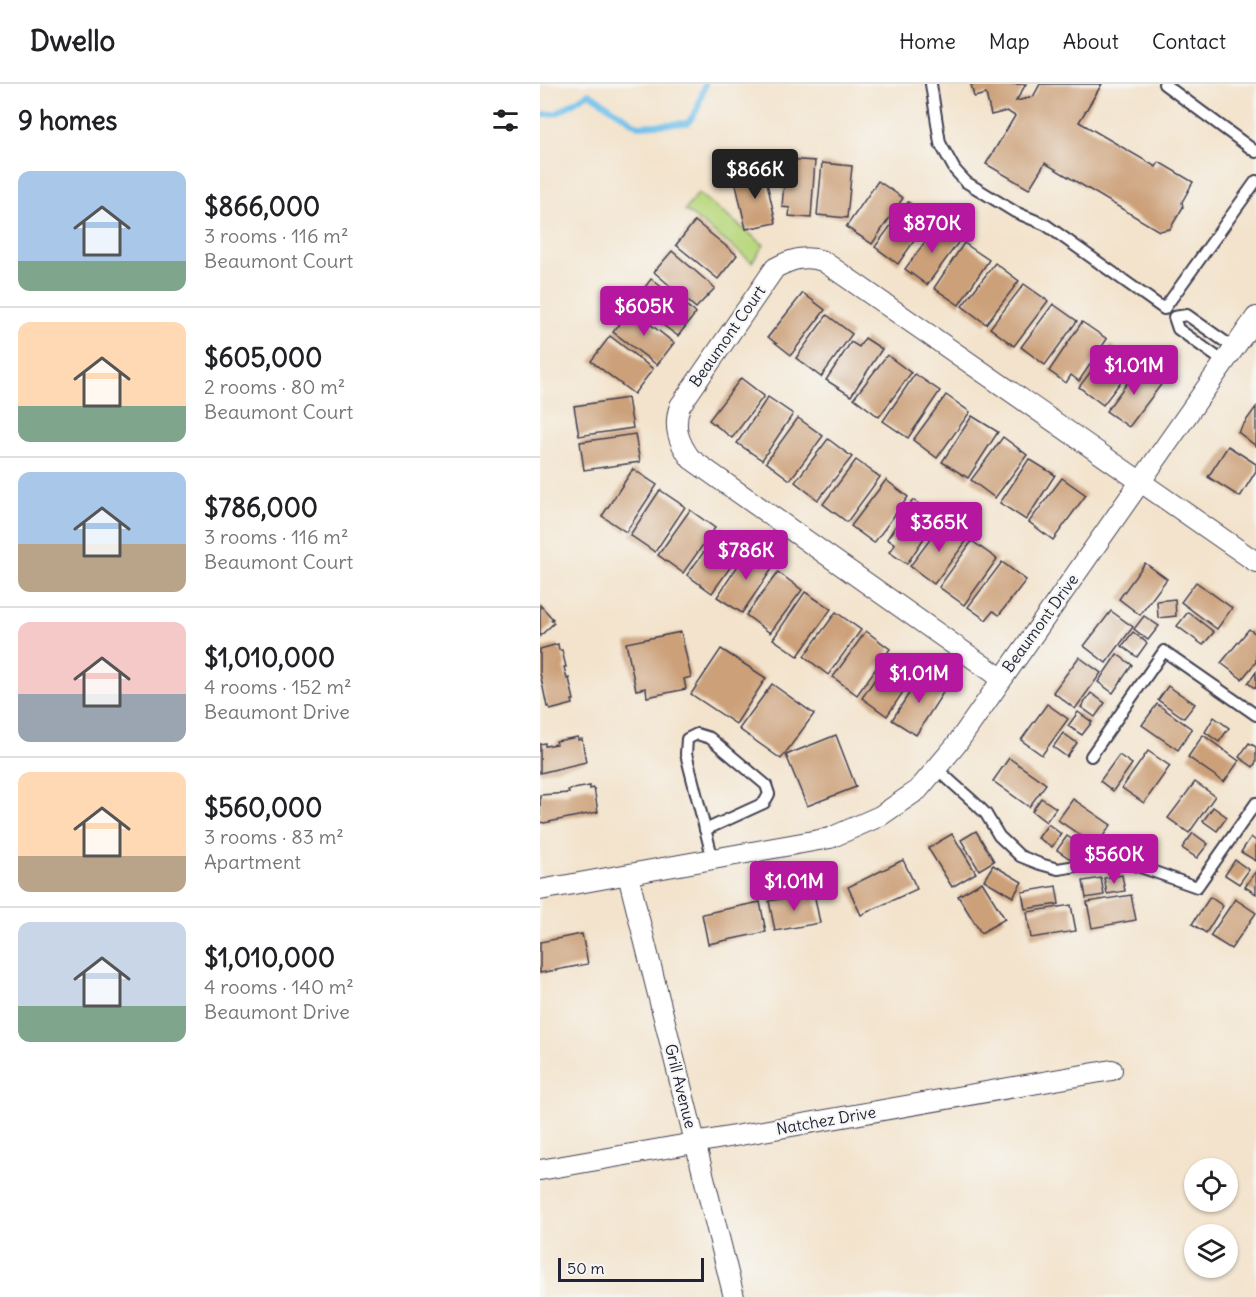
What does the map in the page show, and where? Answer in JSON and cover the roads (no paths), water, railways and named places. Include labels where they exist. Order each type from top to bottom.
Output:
[{"type":"street","name":"Beaumont Court","points":[[1001,678],[691,459],[682,448],[676,426],[680,406],[775,268],[800,258],[823,261],[1142,482]]},
{"type":"street","name":"Beaumont Drive","points":[[540,890],[830,838],[880,816],[918,790],[956,745],[1256,317]]},
{"type":"street","points":[[1142,482],[1256,562]]},
{"type":"street","name":"Grill Avenue","points":[[628,875],[734,1297]]},
{"type":"street","name":"Natchez Drive","points":[[540,1170],[1112,1070]]},
{"type":"lane","points":[[931,84],[940,142],[955,170],[966,182],[1016,212],[1046,225],[1174,316],[1178,329],[1229,355]]},
{"type":"lane","points":[[1164,84],[1256,152]]},
{"type":"lane","points":[[1164,309],[1256,182]]},
{"type":"lane","points":[[1174,316],[1187,315],[1229,355]]},
{"type":"lane","points":[[1091,756],[1164,651],[1256,715]]},
{"type":"lane","points":[[705,830],[764,803],[769,794],[766,785],[710,738],[697,734],[687,740],[686,754],[705,830],[713,860]]},
{"type":"lane","points":[[937,769],[986,814],[999,836],[1020,856],[1058,869],[1088,864],[1129,862],[1197,887],[1256,803]]},
{"type":"waterway","points":[[540,115],[557,113],[589,93],[638,126],[688,123],[697,110],[705,84]]}]
